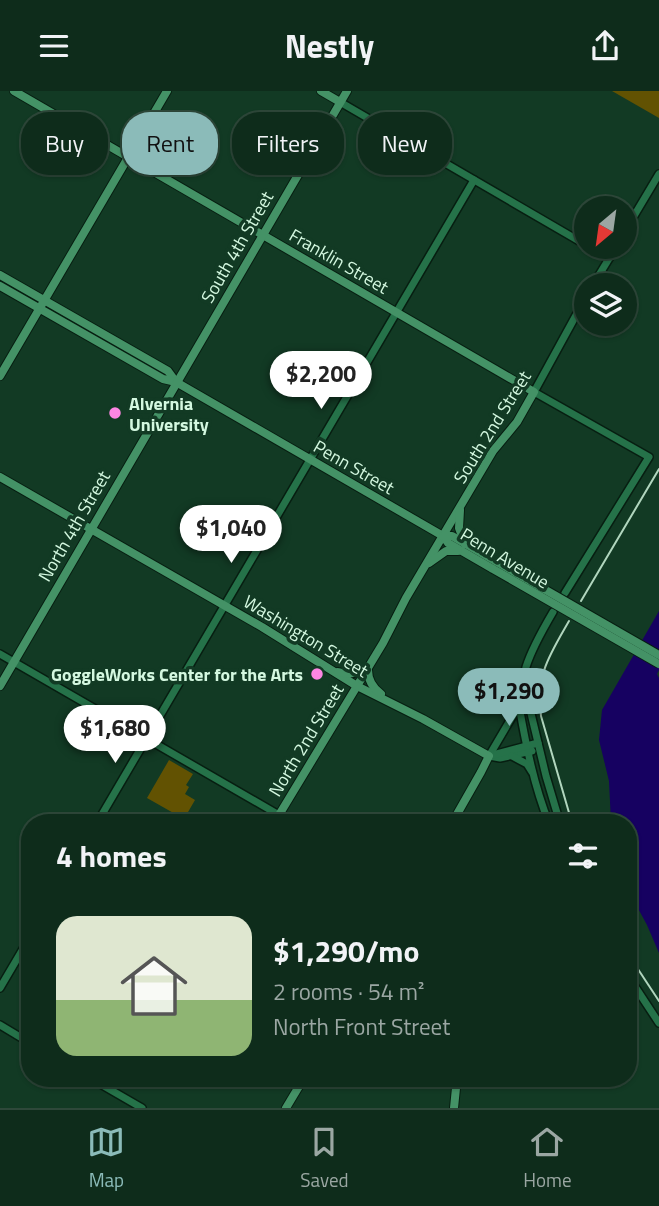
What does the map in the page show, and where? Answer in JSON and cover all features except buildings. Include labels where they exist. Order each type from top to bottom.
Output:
[{"type":"main road","name":"Franklin Street","points":[[15,91],[122,153]]},
{"type":"main road","points":[[155,112],[167,91]]},
{"type":"main road","points":[[321,91],[340,102]]},
{"type":"main road","name":"South 4th Street","points":[[176,382],[347,91]]},
{"type":"main road","points":[[0,376],[122,167]]},
{"type":"main road","name":"Franklin Street","points":[[159,175],[534,391]]},
{"type":"main road","name":"Penn Street","points":[[0,275],[152,373],[176,382],[443,536]]},
{"type":"main road","name":"Penn Street","points":[[0,286],[42,304]]},
{"type":"main road","name":"North 4th Street","points":[[0,686],[176,382]]},
{"type":"main road","name":"South 2nd Street","points":[[443,536],[493,451],[517,422],[534,391]]},
{"type":"main road","name":"Washington Street","points":[[0,477],[224,605],[357,686],[489,756]]},
{"type":"main road","points":[[426,565],[446,551],[463,547],[459,528],[460,509]]},
{"type":"main road","name":"Penn Avenue","points":[[443,536],[448,544],[463,547],[659,664]]},
{"type":"main road","name":"North 2nd Street","points":[[280,814],[443,536]]},
{"type":"main road","name":"Penn Avenue","points":[[495,566],[659,655]]},
{"type":"main road","points":[[327,668],[347,674],[361,671],[370,663]]},
{"type":"main road","points":[[370,663],[370,682],[377,692],[393,703]]},
{"type":"main road","points":[[457,814],[489,756]]},
{"type":"main road","points":[[286,1108],[299,1087]]},
{"type":"main road","points":[[454,1108],[456,1087]]},
{"type":"street","points":[[340,102],[574,238]]},
{"type":"street","points":[[637,211],[659,174]]},
{"type":"street","points":[[102,814],[474,180]]},
{"type":"street","name":"South 2nd Street","points":[[534,391],[574,319]]},
{"type":"street","name":"Franklin Street","points":[[534,391],[649,457],[565,593]]},
{"type":"street","points":[[546,814],[528,748],[521,701],[528,662],[553,612]]},
{"type":"street","points":[[0,654],[277,814]]},
{"type":"street","points":[[521,701],[528,701],[557,814]]},
{"type":"street","points":[[489,756],[521,701]]},
{"type":"street","points":[[489,756],[538,746]]},
{"type":"street","points":[[489,756],[511,756],[528,748]]},
{"type":"street","points":[[511,756],[527,764],[534,775]]},
{"type":"street","points":[[0,988],[21,952]]},
{"type":"street","points":[[637,990],[659,1023]]},
{"type":"street","points":[[0,1025],[21,1038]]},
{"type":"street","points":[[106,1087],[142,1108]]},
{"type":"shaded area","points":[[612,91],[659,91],[659,118]]},
{"type":"shaded area","points":[[659,611],[659,953],[637,907],[637,814],[611,814],[609,781],[599,740],[602,710]]},
{"type":"shaded area","points":[[169,760],[193,774],[186,785],[189,787],[185,794],[195,800],[187,814],[175,814],[147,798]]},
{"type":"railway","points":[[581,601],[659,469]]},
{"type":"railway","points":[[569,621],[555,645],[542,677],[540,701],[541,716],[569,814]]},
{"type":"railway","points":[[637,968],[659,1001]]},
{"type":"place","name":"Alvernia University","points":[[115,413]]},
{"type":"place","name":"GoggleWorks Center for the Arts","points":[[317,674]]}]
